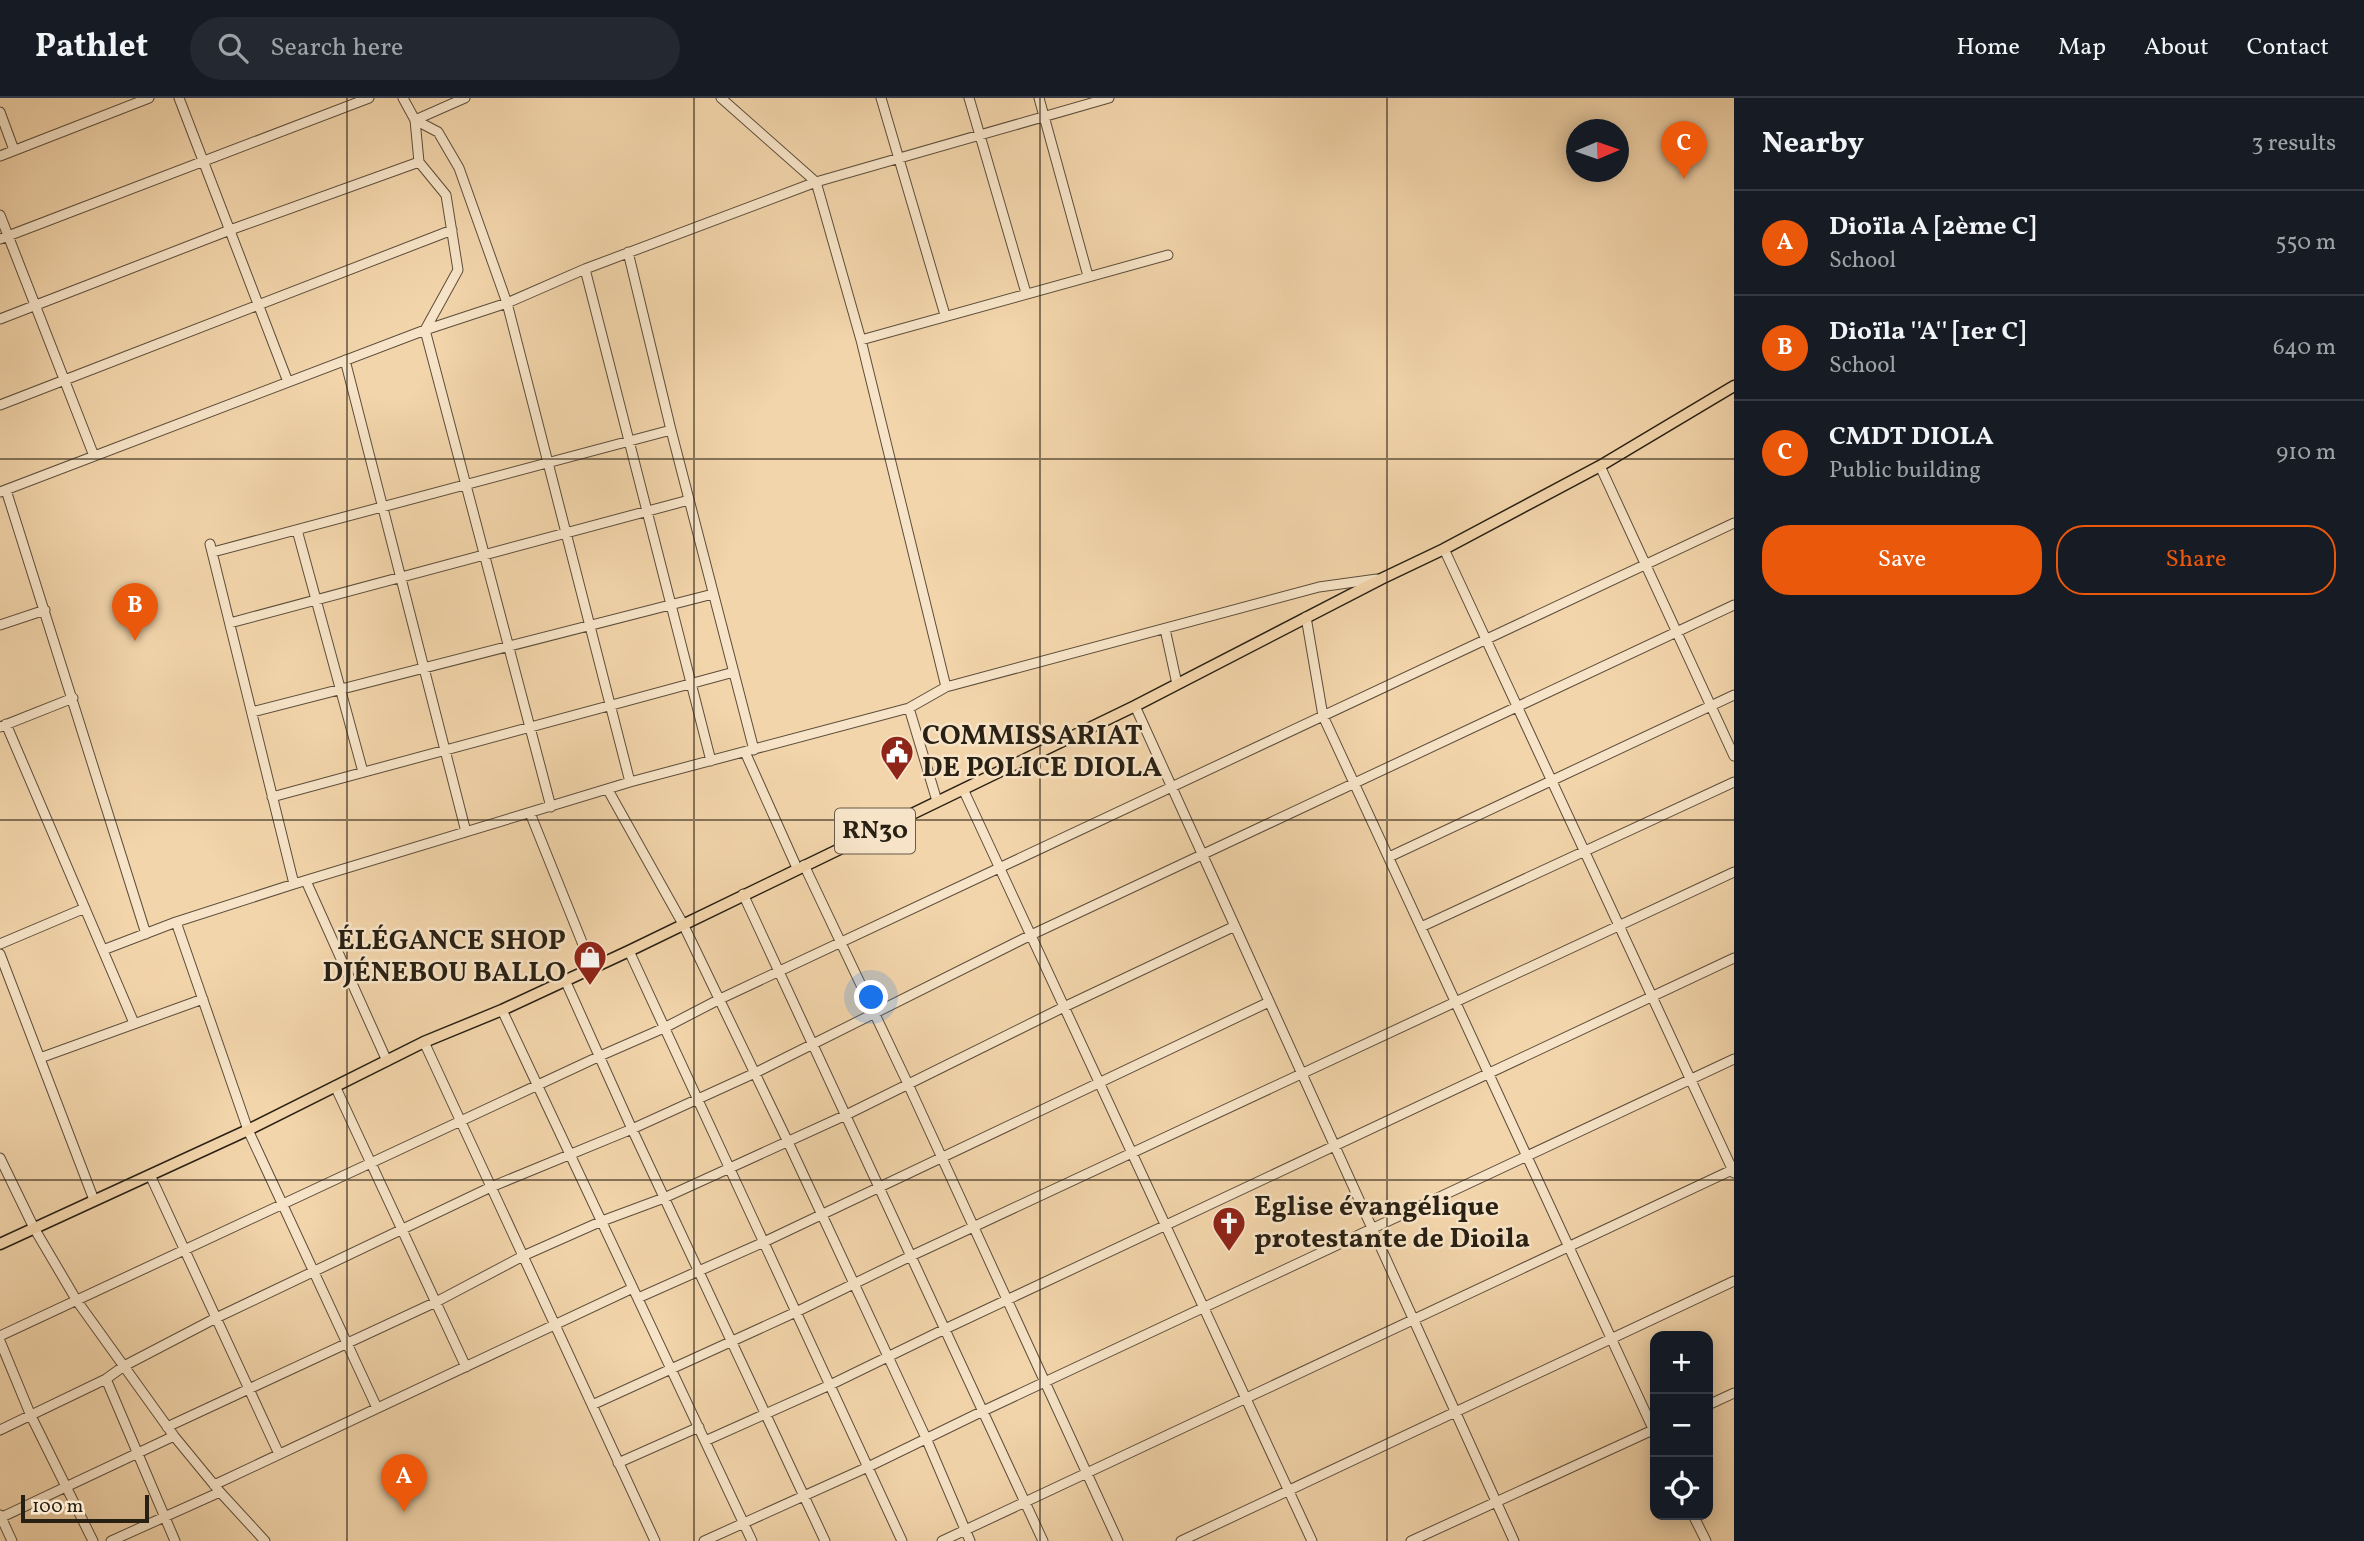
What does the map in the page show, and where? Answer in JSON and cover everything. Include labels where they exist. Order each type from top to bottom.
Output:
[{"type":"main road","name":"RN30","points":[[0,1244],[248,1130],[424,1042],[502,1010],[629,951],[1135,706],[1444,549],[1600,466],[1734,386]]},
{"type":"street","points":[[0,156],[149,98]]},
{"type":"street","points":[[180,98],[288,382]]},
{"type":"street","points":[[4,237],[369,98]]},
{"type":"street","points":[[403,98],[415,120],[419,162],[446,195],[458,270],[425,330],[551,807]]},
{"type":"street","points":[[415,120],[465,98]]},
{"type":"street","points":[[721,98],[816,182],[861,340],[946,687]]},
{"type":"street","points":[[881,98],[945,316]]},
{"type":"street","points":[[970,98],[1026,293]]},
{"type":"street","points":[[1039,98],[1088,276]]},
{"type":"street","points":[[146,934],[45,610],[3,491],[425,330],[507,303],[585,269],[816,182],[1110,98]]},
{"type":"street","points":[[0,112],[14,150]]},
{"type":"street","points":[[415,120],[438,132],[459,168],[507,303],[630,782]]},
{"type":"street","points":[[0,318],[230,230],[419,162]]},
{"type":"street","points":[[0,215],[4,237],[35,305],[94,456]]},
{"type":"street","points":[[0,405],[452,230]]},
{"type":"street","points":[[628,253],[734,672],[750,751],[801,867],[841,943],[908,1084],[1118,1541]]},
{"type":"street","points":[[861,340],[1168,255]]},
{"type":"street","points":[[585,269],[711,761]]},
{"type":"street","points":[[345,360],[466,832]]},
{"type":"street","points":[[293,884],[212,548],[297,530],[671,429]]},
{"type":"street","points":[[1600,466],[1734,756]]},
{"type":"street","points":[[230,623],[689,500]]},
{"type":"street","points":[[93,1541],[31,1416],[0,1338],[1734,523]]},
{"type":"street","points":[[297,530],[363,772]]},
{"type":"street","points":[[942,1541],[1734,1171],[1444,549]]},
{"type":"street","points":[[103,950],[176,922],[293,884],[630,782],[909,708],[946,687],[1318,587],[1381,579]]},
{"type":"street","points":[[252,712],[713,594]]},
{"type":"street","points":[[0,1430],[106,1379],[124,1366],[216,1318],[491,1187],[632,1129],[755,1073],[1031,935],[1734,605]]},
{"type":"street","points":[[0,625],[45,610]]},
{"type":"street","points":[[1306,617],[1324,716],[1650,1419]]},
{"type":"street","points":[[1165,629],[1177,684]]},
{"type":"street","points":[[272,797],[734,672]]},
{"type":"street","points":[[1389,858],[1734,695]]},
{"type":"street","points":[[73,698],[3,725],[134,1023]]},
{"type":"street","points":[[1135,706],[1514,1541]]},
{"type":"street","points":[[909,708],[937,802]]},
{"type":"street","points":[[1421,926],[1734,782]]},
{"type":"street","points":[[963,789],[1312,1541]]},
{"type":"street","points":[[608,790],[683,924],[720,999],[889,1357],[970,1541]]},
{"type":"street","points":[[530,813],[592,967]]},
{"type":"street","points":[[592,1405],[1734,873]]},
{"type":"street","points":[[306,881],[387,1061]]},
{"type":"street","points":[[744,894],[1043,1541]]},
{"type":"street","points":[[0,944],[85,908]]},
{"type":"street","points":[[176,922],[248,1130],[377,1408]]},
{"type":"street","points":[[167,1427],[436,1302],[523,1256],[602,1221],[664,1198],[846,1115],[1235,926]]},
{"type":"street","points":[[629,951],[902,1541]]},
{"type":"street","points":[[0,954],[4,978],[40,1058],[94,1200]]},
{"type":"street","points":[[705,1441],[830,1385],[1734,958]]},
{"type":"street","points":[[565,980],[825,1541]]},
{"type":"street","points":[[40,1058],[203,999]]},
{"type":"street","points":[[638,1298],[764,1242],[1269,1002]]},
{"type":"street","points":[[502,1010],[752,1541]]},
{"type":"street","points":[[424,1042],[655,1541]]},
{"type":"street","points":[[704,1541],[868,1467],[1734,1059]]},
{"type":"street","points":[[335,1086],[466,1367]]},
{"type":"street","points":[[0,1158],[34,1228],[77,1301],[174,1436],[265,1541]]},
{"type":"street","points":[[149,1175],[279,1454]]},
{"type":"street","points":[[1181,1541],[1734,1281]]},
{"type":"street","points":[[111,1541],[166,1517],[279,1454],[633,1288]]},
{"type":"street","points":[[106,1379],[175,1541]]},
{"type":"street","points":[[1713,1403],[1734,1393]]},
{"type":"street","points":[[618,1463],[699,1427]]},
{"type":"street","points":[[1411,1541],[1650,1432]]},
{"type":"street","points":[[12,1541],[0,1516],[174,1436]]},
{"type":"street","points":[[1696,1520],[1706,1541]]},
{"type":"place","name":"CMDT DIOLA","points":[[1684,179]]},
{"type":"place","name":"Dioïla ''A'' [1er C]","points":[[135,641]]},
{"type":"place","name":"COMMISSARIAT DE POLICE DIOLA","points":[[897,782]]},
{"type":"place","name":"ÉLÉGANCE SHOP DJÉNEBOU BALLO","points":[[590,987]]},
{"type":"place","name":"Eglise évangélique protestante de Dioila","points":[[1229,1253]]},
{"type":"place","name":"Dioïla A [2ème C]","points":[[404,1512]]}]
